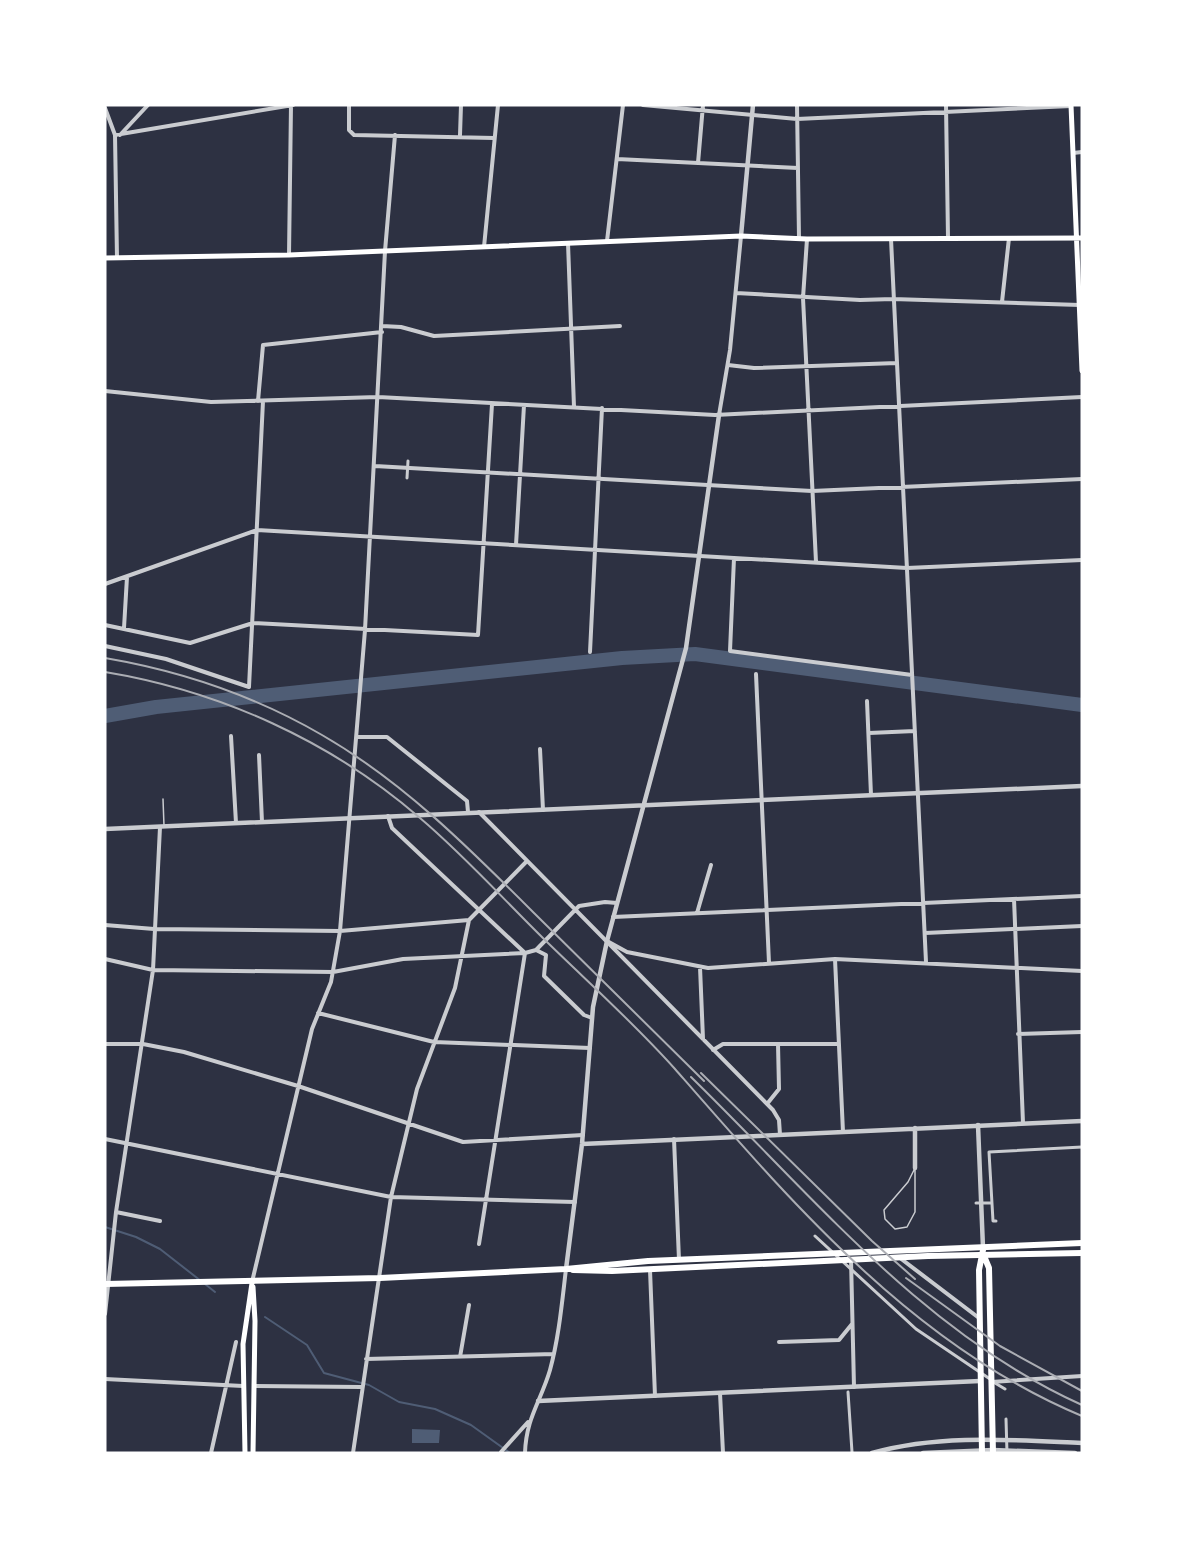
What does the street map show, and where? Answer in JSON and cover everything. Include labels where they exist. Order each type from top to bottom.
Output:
[{"type":"main road","points":[[1071,106],[1080,238],[1082,371]]},
{"type":"main road","points":[[105,258],[289,255],[741,236],[807,239],[1080,238]]},
{"type":"main road","points":[[566,1269],[651,1270],[1082,1243]]},
{"type":"main road","points":[[983,1248],[989,1268],[993,1451]]},
{"type":"main road","points":[[106,1284],[380,1278],[566,1269],[679,1260],[900,1258],[1082,1252]]},
{"type":"main road","points":[[982,1452],[979,1270],[984,1255]]},
{"type":"main road","points":[[244,1453],[243,1344],[252,1282]]},
{"type":"main road","points":[[252,1282],[255,1321],[253,1453]]},
{"type":"street","points":[[118,135],[148,105]]},
{"type":"street","points":[[118,135],[292,105],[289,255]]},
{"type":"street","points":[[349,105],[350,132],[494,138]]},
{"type":"street","points":[[460,135],[461,105]]},
{"type":"street","points":[[484,247],[498,105]]},
{"type":"street","points":[[607,242],[623,105]]},
{"type":"street","points":[[643,105],[797,119],[1071,106]]},
{"type":"street","points":[[698,163],[703,105]]},
{"type":"street","points":[[504,1450],[528,1421],[538,1401],[554,1354],[576,1202],[592,1018],[613,917],[686,648],[728,365],[753,105]]},
{"type":"street","points":[[797,105],[798,238]]},
{"type":"street","points":[[946,105],[948,238]]},
{"type":"street","points":[[105,108],[118,135],[117,258]]},
{"type":"street","points":[[252,1282],[298,1086],[318,1012],[333,972],[340,931],[365,630],[385,251],[395,135]]},
{"type":"street","points":[[1073,153],[1082,152]]},
{"type":"street","points":[[617,159],[798,168]]},
{"type":"street","points":[[1002,302],[1009,238]]},
{"type":"street","points":[[807,239],[803,298],[816,562]]},
{"type":"street","points":[[891,239],[926,962]]},
{"type":"street","points":[[568,243],[574,407]]},
{"type":"street","points":[[736,293],[803,298],[1080,305]]},
{"type":"street","points":[[382,326],[401,327],[434,336],[620,326]]},
{"type":"street","points":[[105,646],[166,659],[249,687],[263,345],[382,332]]},
{"type":"street","points":[[728,365],[754,368],[897,363]]},
{"type":"street","points":[[105,391],[211,402],[378,397],[719,415],[1082,397]]},
{"type":"street","points":[[105,625],[190,643],[253,623],[478,635],[492,404]]},
{"type":"street","points":[[516,545],[524,405]]},
{"type":"street","points":[[590,652],[602,408]]},
{"type":"street","points":[[407,478],[408,461]]},
{"type":"street","points":[[375,466],[812,490],[1082,479]]},
{"type":"street","points":[[105,584],[257,530],[907,568],[1082,560]]},
{"type":"street","points":[[734,558],[730,651],[912,675]]},
{"type":"street","points":[[124,628],[127,577]]},
{"type":"street","points":[[756,674],[769,963]]},
{"type":"street","points":[[867,701],[871,795]]},
{"type":"street","points":[[869,733],[915,731]]},
{"type":"street","points":[[231,736],[236,824]]},
{"type":"street","points":[[356,737],[387,737],[467,801],[468,812]]},
{"type":"street","points":[[540,749],[543,810]]},
{"type":"street","points":[[259,755],[262,822]]},
{"type":"street","points":[[105,829],[1082,786]]},
{"type":"street","points":[[479,812],[767,1104],[778,1117],[780,1135]]},
{"type":"street","points":[[388,816],[392,828],[518,949],[525,953]]},
{"type":"street","points":[[105,1314],[106,1284],[116,1212],[153,970],[162,826]]},
{"type":"street","points":[[352,1453],[391,1197],[408,1122],[434,1042],[455,988],[468,920],[527,861]]},
{"type":"street","points":[[697,913],[711,865]]},
{"type":"street","points":[[613,917],[1082,896]]},
{"type":"street","points":[[1014,899],[1023,1123]]},
{"type":"street","points":[[105,959],[153,970],[333,972],[403,959],[525,953],[536,950],[576,908],[606,902],[617,903]]},
{"type":"street","points":[[105,925],[154,930],[340,931],[468,920]]},
{"type":"street","points":[[925,933],[1082,926]]},
{"type":"street","points":[[607,941],[627,952],[700,967],[739,967],[835,959],[1082,971]]},
{"type":"street","points":[[536,950],[546,955],[544,976],[584,1015],[592,1018]]},
{"type":"street","points":[[479,1244],[525,953]]},
{"type":"street","points":[[835,959],[843,1132]]},
{"type":"street","points":[[700,967],[703,1040]]},
{"type":"street","points":[[318,1012],[434,1042],[590,1047]]},
{"type":"street","points":[[1018,1034],[1082,1032]]},
{"type":"street","points":[[105,1044],[143,1044],[184,1052],[298,1086],[463,1142],[583,1135]]},
{"type":"street","points":[[713,1050],[723,1044],[839,1044]]},
{"type":"street","points":[[767,1104],[779,1089],[778,1044]]},
{"type":"street","points":[[582,1144],[1082,1121]]},
{"type":"street","points":[[978,1125],[983,1248]]},
{"type":"street","points":[[915,1128],[915,1168]]},
{"type":"street","points":[[105,1139],[391,1197],[576,1202]]},
{"type":"street","points":[[674,1139],[679,1260]]},
{"type":"street","points":[[996,1221],[993,1221],[989,1152],[1082,1148]]},
{"type":"street","points":[[976,1203],[992,1203]]},
{"type":"street","points":[[116,1212],[160,1221]]},
{"type":"street","points":[[815,1236],[916,1329],[1005,1389]]},
{"type":"street","points":[[851,1257],[854,1387]]},
{"type":"street","points":[[900,1258],[979,1318]]},
{"type":"street","points":[[651,1270],[655,1396]]},
{"type":"street","points":[[460,1357],[469,1305]]},
{"type":"street","points":[[779,1342],[839,1340],[852,1324]]},
{"type":"street","points":[[211,1453],[236,1342]]},
{"type":"street","points":[[366,1359],[554,1354]]},
{"type":"street","points":[[990,1382],[1082,1376]]},
{"type":"street","points":[[105,1379],[243,1386]]},
{"type":"street","points":[[538,1401],[980,1381]]},
{"type":"street","points":[[255,1386],[362,1384]]},
{"type":"street","points":[[848,1392],[848,1431],[852,1452]]},
{"type":"street","points":[[720,1393],[723,1453]]},
{"type":"street","points":[[1006,1419],[1007,1453]]},
{"type":"street","points":[[525,1453],[528,1421]]},
{"type":"street","points":[[872,1453],[910,1445],[982,1439],[1082,1443]]},
{"type":"street","points":[[923,1453],[993,1451],[1075,1453]]},
{"type":"lane","points":[[162,826],[163,799]]},
{"type":"lane","points":[[915,1168],[914,1218],[907,1227],[895,1229],[885,1219],[884,1210],[908,1182],[915,1168]]},
{"type":"water","points":[[412,1429],[440,1430],[439,1443],[412,1443]]},
{"type":"waterway","points":[[105,716],[156,707],[622,658],[695,654],[1082,705]]},
{"type":"waterway","points":[[105,1227],[136,1237],[160,1249],[201,1281]]},
{"type":"waterway","points":[[205,1284],[215,1292]]},
{"type":"waterway","points":[[265,1317],[307,1345],[324,1373],[369,1385],[399,1402],[435,1409],[471,1425],[510,1453]]},
{"type":"railway","points":[[105,658],[189,678],[271,708],[322,735],[380,773],[459,840],[704,1081]]},
{"type":"railway","points":[[105,672],[190,692],[232,706],[312,743],[386,790],[453,847],[644,1036],[764,1170],[859,1266],[910,1311],[964,1351],[1021,1386],[1082,1416]]},
{"type":"railway","points":[[701,1073],[872,1241],[915,1279]]},
{"type":"railway","points":[[691,1077],[873,1259],[921,1301],[971,1341],[1025,1375],[1082,1405]]},
{"type":"railway","points":[[906,1278],[1000,1346],[1082,1391]]}]
